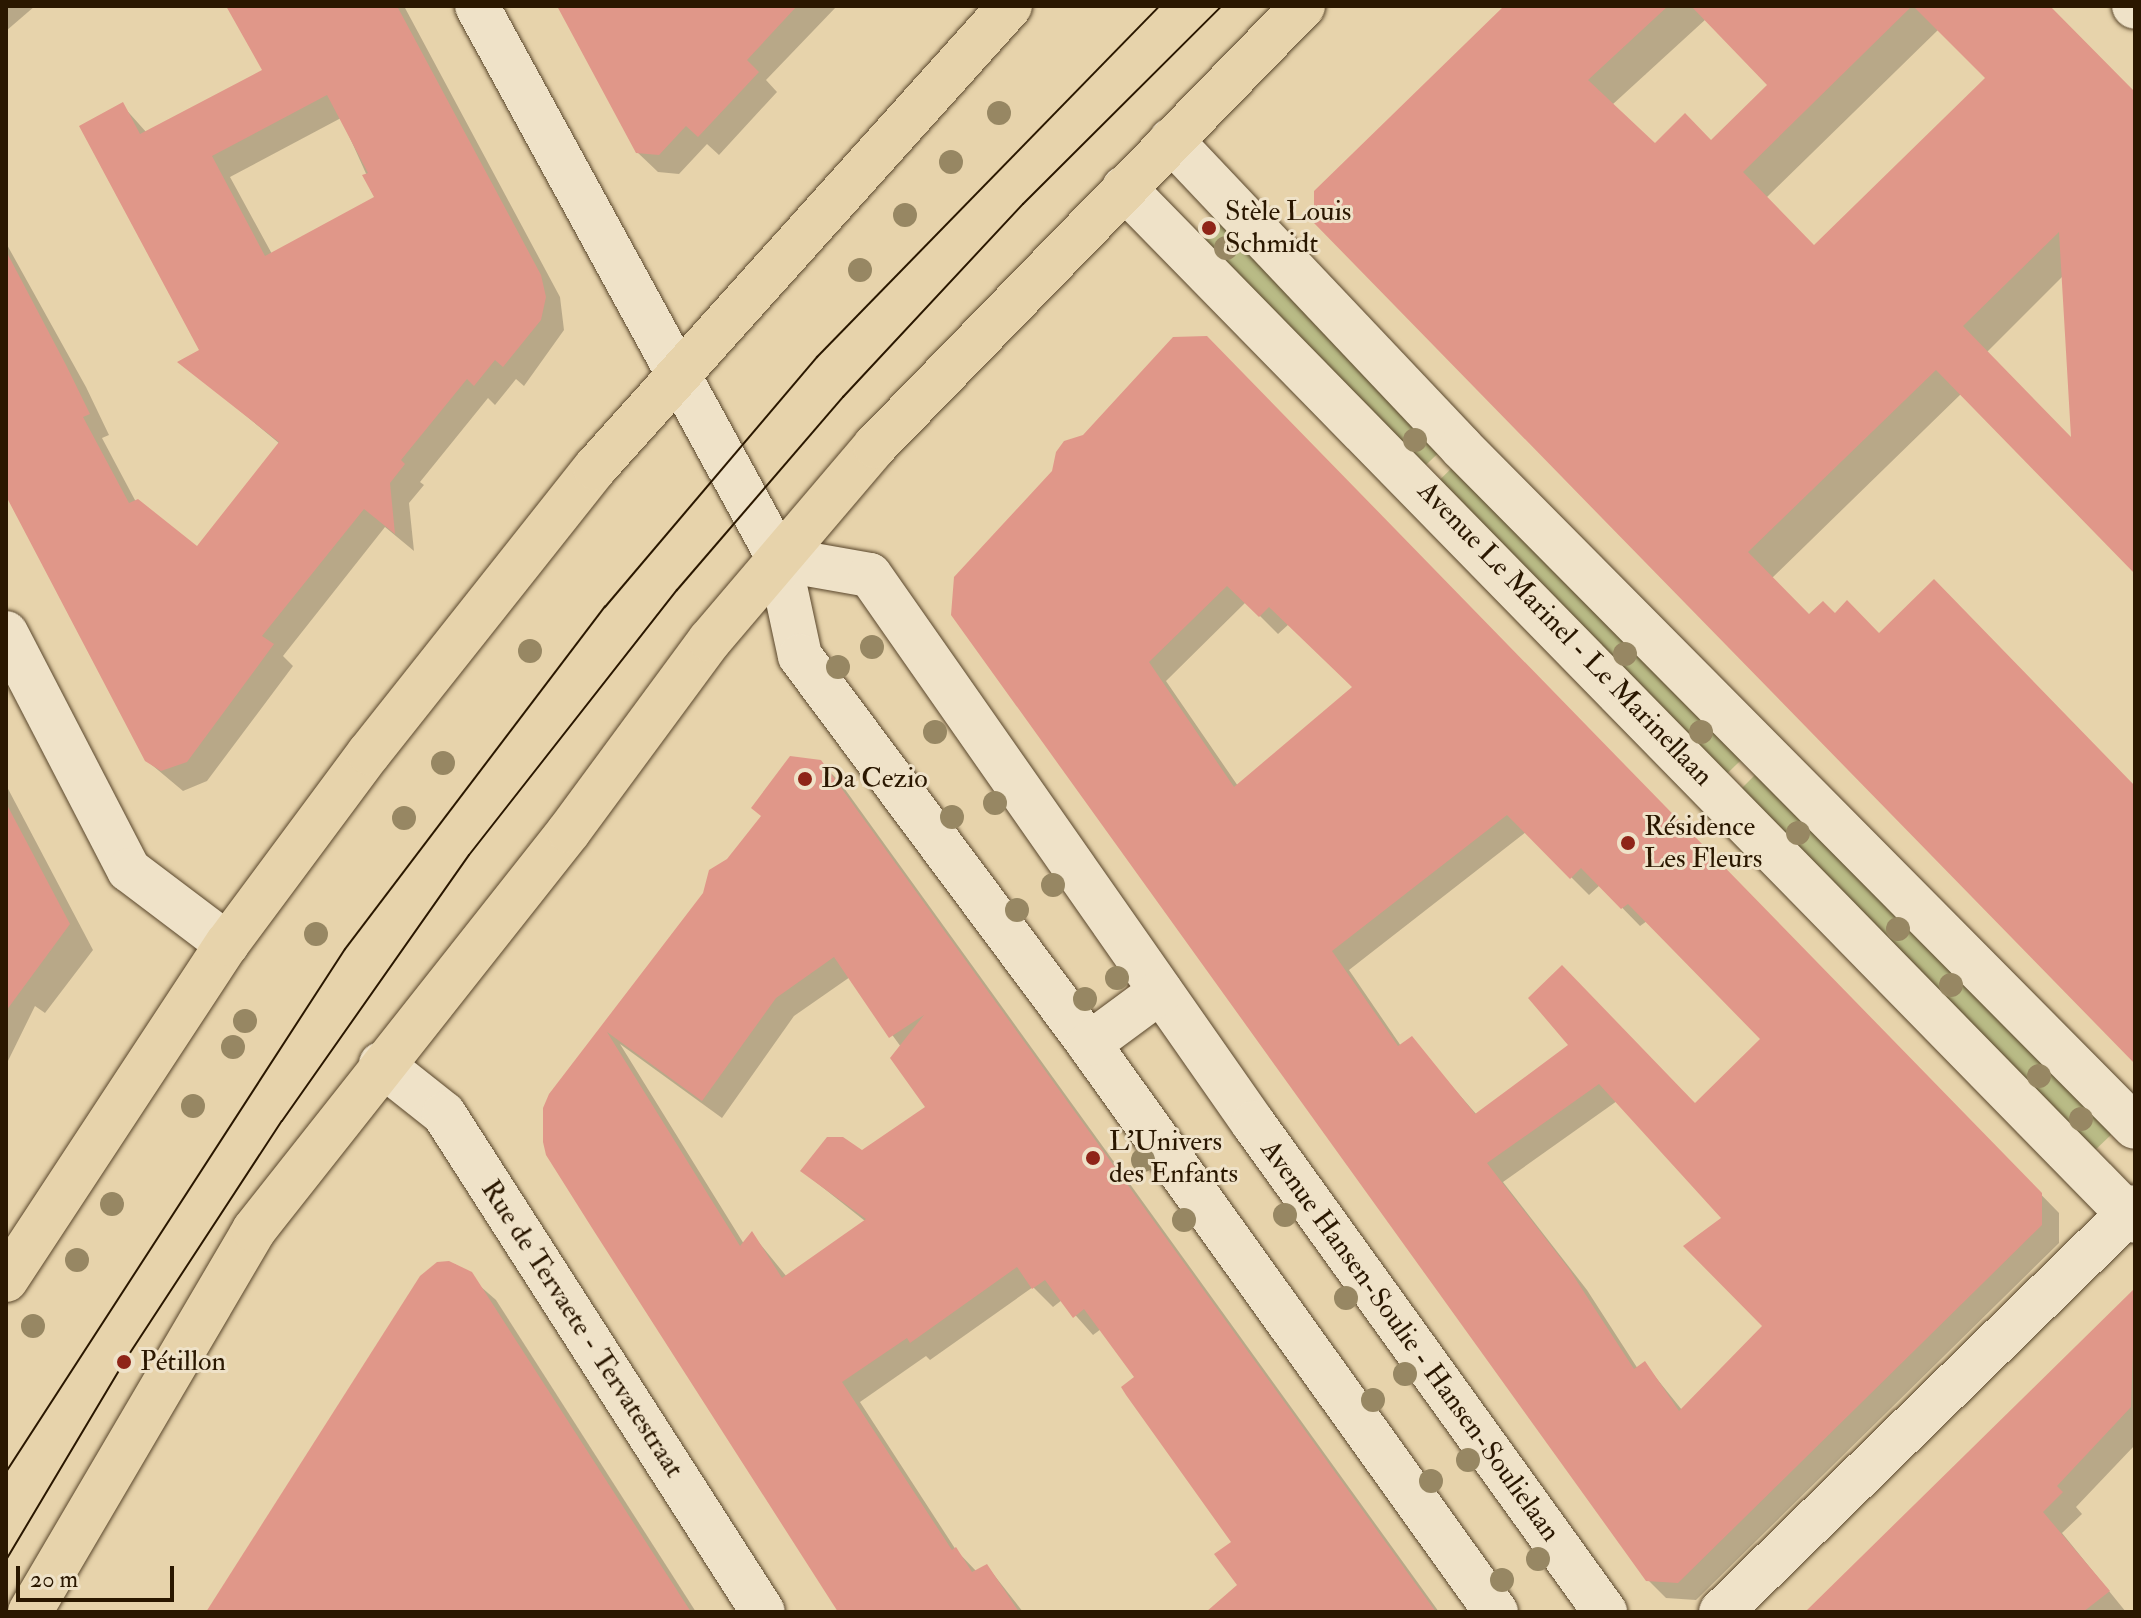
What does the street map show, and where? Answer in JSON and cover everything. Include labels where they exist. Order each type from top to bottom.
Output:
[{"type":"main road","points":[[6,1280],[227,944],[369,753],[595,468],[1010,6]]},
{"type":"main road","points":[[30,1612],[254,1230],[779,559],[875,446],[1303,6]]},
{"type":"street","points":[[477,6],[779,559],[800,656],[1089,1044],[1496,1612]]},
{"type":"street","name":"Avenue Le Marinel - Le Marinellaan","points":[[1171,140],[1461,447],[2135,1127]]},
{"type":"street","name":"Avenue Le Marinel - Le Marinellaan","points":[[1124,188],[2133,1214]]},
{"type":"street","name":"Avenue Hansen-Soulie - Hansen-Soulielaan","points":[[779,559],[870,575],[1161,991],[1605,1612]]},
{"type":"street","points":[[6,633],[129,870],[227,944]]},
{"type":"street","points":[[1089,1044],[1161,991]]},
{"type":"street","name":"Rue de Tervaete - Tervatestraat","points":[[381,1064],[444,1114],[763,1612]]},
{"type":"street","points":[[1721,1612],[2133,1214]]},
{"type":"green space","points":[[1214,215],[1441,450],[1422,469],[1195,234]]},
{"type":"green space","points":[[1456,464],[1742,760],[1724,776],[1439,481]]},
{"type":"green space","points":[[1757,773],[2114,1132],[2092,1153],[1739,791]]},
{"type":"building","points":[[226,6],[397,6],[541,275],[546,297],[541,320],[503,367],[495,360],[474,386],[467,379],[401,460],[405,464],[390,483],[395,534],[364,509],[262,636],[274,644],[187,762],[161,771],[145,761],[6,496],[6,251],[90,414],[83,417],[129,503],[138,499],[197,546],[279,442],[177,362],[199,350],[79,126],[123,102],[140,134],[262,70]],"holes":[[[327,95],[368,173],[362,175],[374,197],[265,256],[212,156]]]},
{"type":"building","points":[[557,6],[797,6],[747,60],[759,72],[698,137],[686,126],[659,155],[636,153]]},
{"type":"building","points":[[1504,6],[1668,6],[1588,80],[1655,143],[1685,113],[1711,140],[1767,85],[1691,6],[1912,6],[1743,172],[1814,245],[1985,78],[1913,6],[2050,6],[2135,92],[2135,574],[1936,370],[1748,552],[1809,614],[1823,601],[1835,613],[1847,600],[1879,633],[1934,579],[2135,786],[2135,1064],[1314,223],[1314,191]],"holes":[[[2059,232],[2071,437],[1963,326]]]},
{"type":"building","points":[[1207,336],[2042,1193],[2042,1225],[1678,1583],[1646,1581],[951,615],[954,577],[1052,471],[1056,452],[1064,441],[1083,435],[1173,337]],"holes":[[[1227,586],[1259,617],[1269,607],[1352,687],[1234,787],[1149,662]],[[1507,815],[1570,879],[1581,868],[1621,909],[1628,904],[1760,1039],[1695,1103],[1562,965],[1528,998],[1568,1045],[1475,1114],[1412,1036],[1398,1046],[1332,951]],[[1599,1084],[1721,1218],[1683,1246],[1762,1326],[1679,1411],[1645,1361],[1634,1369],[1569,1269],[1487,1163]]]},
{"type":"building","points":[[790,756],[821,760],[1436,1612],[1206,1612],[1237,1585],[1214,1554],[1231,1542],[1126,1395],[1121,1387],[1134,1377],[1084,1309],[1073,1318],[1045,1280],[1032,1289],[1017,1267],[910,1343],[907,1338],[842,1382],[952,1550],[956,1547],[972,1572],[987,1564],[1019,1612],[838,1612],[546,1155],[543,1142],[543,1108],[549,1094],[703,893],[709,870],[727,859],[761,816],[751,808]],"holes":[[[834,957],[889,1038],[924,1015],[890,1058],[925,1107],[862,1150],[843,1137],[827,1137],[800,1171],[866,1219],[782,1278],[752,1231],[740,1246],[607,1032],[702,1101],[776,998]]]},
{"type":"building","points":[[6,803],[70,924],[6,1011]]},
{"type":"building","points":[[449,1261],[472,1272],[691,1612],[206,1612],[420,1276],[437,1262]]},
{"type":"building","points":[[2135,1288],[2131,1407],[2057,1486],[2063,1492],[2043,1512],[2110,1591],[2083,1612],[1805,1612]]},
{"type":"tram line","points":[[6,1472],[345,949],[605,607],[817,357],[1160,6]]},
{"type":"tram line","points":[[6,1560],[124,1362],[282,1121],[469,855],[677,590],[843,397],[1023,204],[1222,6]]},
{"type":"place","name":"Stèle Louis Schmidt","points":[[1209,228]]},
{"type":"place","name":"Da Cezio","points":[[805,779]]},
{"type":"place","name":"Résidence Les Fleurs","points":[[1628,843]]},
{"type":"place","name":"L'Univers des Enfants","points":[[1093,1158]]},
{"type":"place","name":"Pétillon","points":[[124,1362]]}]
